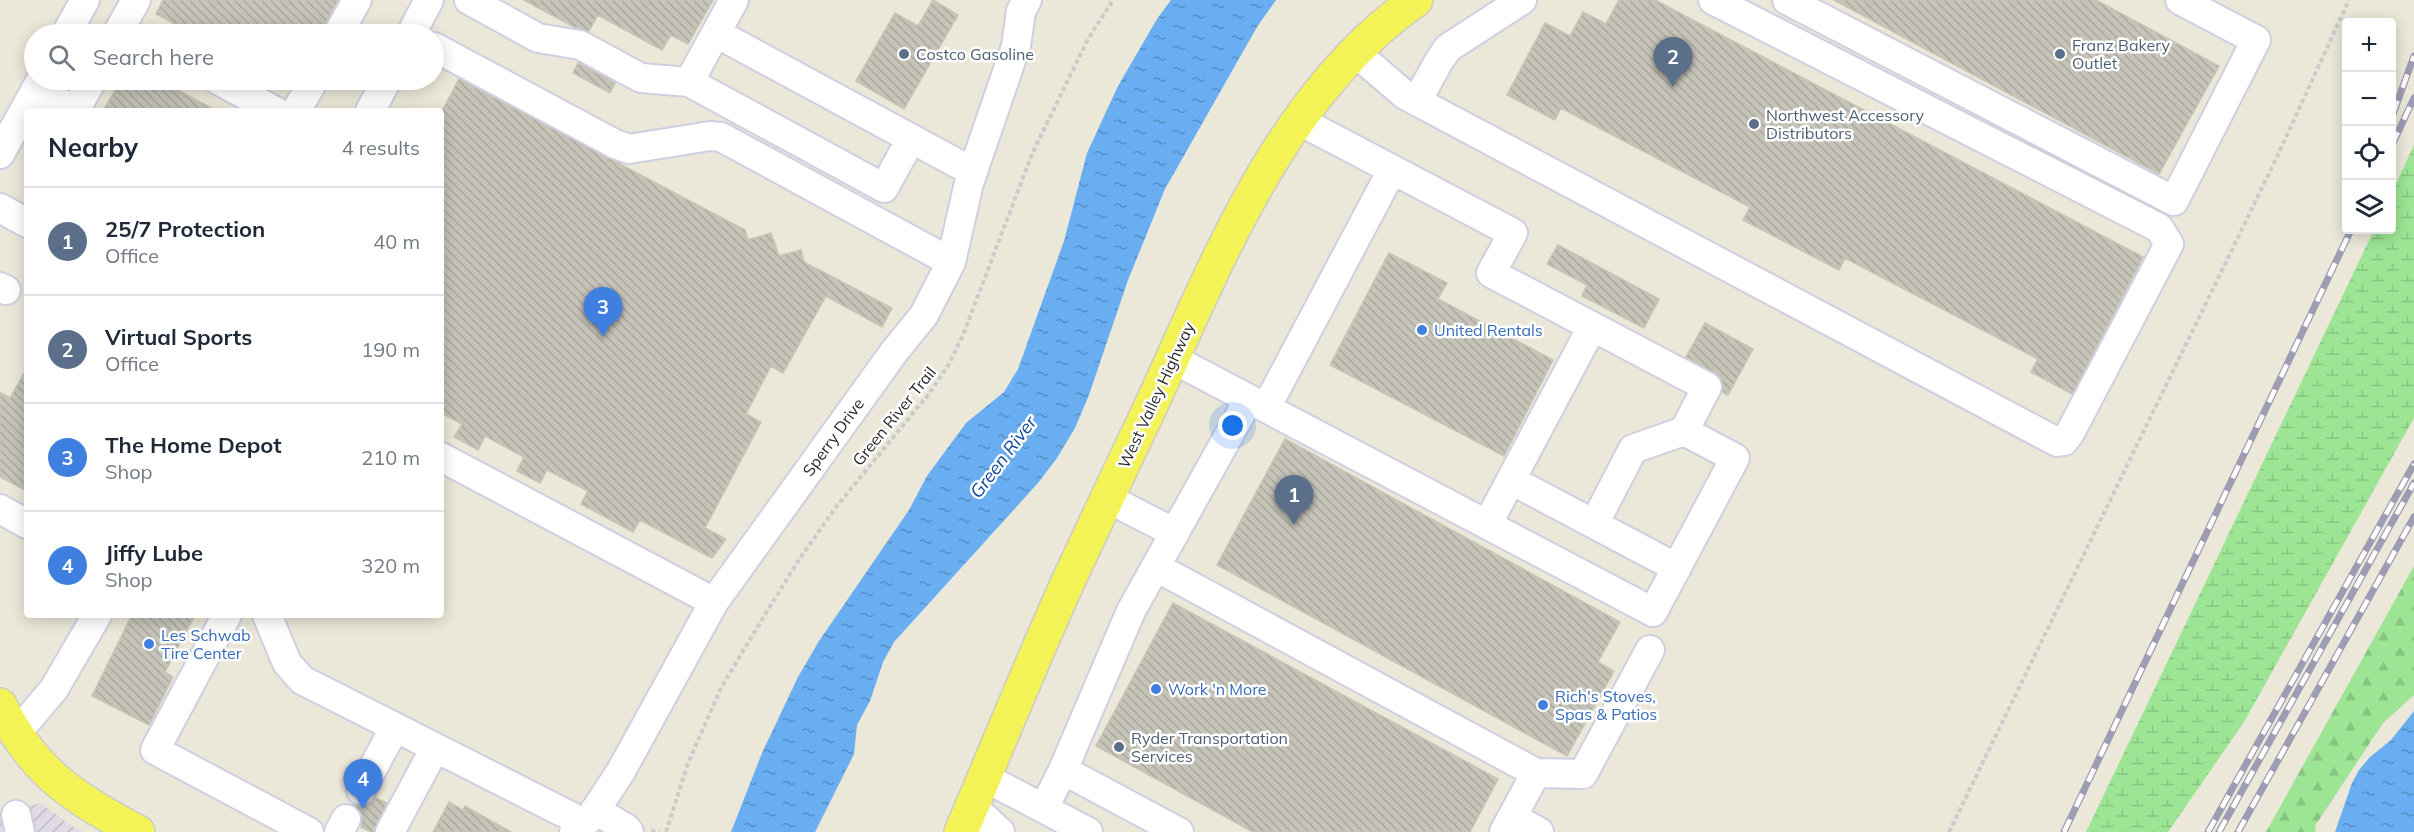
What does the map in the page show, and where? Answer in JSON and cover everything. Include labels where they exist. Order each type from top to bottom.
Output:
[{"type":"main road","name":"West Valley Highway","points":[[972,805],[1066,586],[1107,498],[1244,213],[1287,135],[1355,52],[1398,12],[1416,0]]},
{"type":"main road","points":[[0,705],[15,735],[37,763],[63,787],[83,802],[138,832]]},
{"type":"street","points":[[72,24],[85,0]]},
{"type":"street","points":[[344,24],[357,0]]},
{"type":"street","points":[[416,24],[429,0]]},
{"type":"street","points":[[469,0],[538,38],[580,45],[641,78],[689,82],[884,188],[911,139]]},
{"type":"street","points":[[689,82],[734,0]]},
{"type":"street","points":[[1417,101],[1448,48],[1522,0]]},
{"type":"street","points":[[1355,52],[1395,88],[1417,101],[2057,442],[2064,441],[2169,244],[2159,228],[1713,0]]},
{"type":"street","points":[[1787,0],[2174,201],[2256,40],[2180,0]]},
{"type":"street","name":"Sperry Drive","points":[[585,822],[621,771],[714,602],[894,352],[924,315],[951,262],[973,172],[1016,46],[1016,4]]},
{"type":"street","points":[[716,33],[973,172]]},
{"type":"street","points":[[444,52],[615,144],[629,148],[710,136],[721,137],[951,262]]},
{"type":"street","points":[[0,154],[10,111],[32,90]]},
{"type":"street","points":[[46,90],[71,108]]},
{"type":"street","points":[[77,108],[87,90]]},
{"type":"street","points":[[237,90],[270,108]]},
{"type":"street","points":[[298,108],[308,90]]},
{"type":"street","points":[[372,108],[382,90]]},
{"type":"street","points":[[1298,120],[1513,233],[1491,273],[1707,387],[1684,431],[1633,449],[1594,524]]},
{"type":"street","points":[[1044,808],[1063,770],[1131,611],[1175,533],[1258,404],[1392,170]]},
{"type":"street","points":[[0,208],[24,221]]},
{"type":"street","points":[[1487,525],[1592,327]]},
{"type":"street","points":[[1173,359],[1653,612],[1735,458],[1684,431]]},
{"type":"street","points":[[444,459],[714,602]]},
{"type":"street","points":[[1511,480],[1677,568]]},
{"type":"street","points":[[1107,498],[1175,533]]},
{"type":"street","points":[[0,509],[24,522]]},
{"type":"street","points":[[1156,567],[1536,773],[1583,774],[1650,650]]},
{"type":"street","points":[[15,735],[54,689],[95,618]]},
{"type":"street","points":[[225,618],[155,750],[309,832]]},
{"type":"street","points":[[268,618],[287,663],[302,680],[585,822],[626,828],[628,832]]},
{"type":"street","points":[[361,790],[395,727]]},
{"type":"street","points":[[390,832],[435,748]]},
{"type":"street","points":[[1063,770],[1179,832]]},
{"type":"street","points":[[1536,773],[1508,825],[1539,832]]},
{"type":"street","points":[[972,805],[1044,808],[1088,832]]},
{"type":"street","points":[[972,805],[1000,832]]},
{"type":"path","name":"Green River Trail","points":[[666,832],[688,764],[722,686],[760,622],[798,561],[836,507],[928,395],[948,366],[963,335],[1032,154],[1088,39],[1113,0]]},
{"type":"path","points":[[1949,832],[2271,169],[2349,0]]},
{"type":"shaded area","points":[[40,803],[83,832],[0,832],[0,816]]},
{"type":"green space","points":[[2414,145],[2414,418],[2244,722],[2168,832],[2086,832],[2372,234],[2396,234],[2396,183]]},
{"type":"green space","points":[[2414,566],[2414,695],[2383,723],[2315,826],[2316,832],[2266,832]]},
{"type":"water","name":"Green River","points":[[1171,0],[1276,0],[1257,27],[1165,189],[1128,280],[1089,395],[1075,428],[1057,458],[1038,483],[894,642],[883,662],[870,701],[857,725],[854,754],[815,832],[731,832],[762,753],[798,677],[819,641],[909,510],[927,476],[966,423],[1004,392],[1018,369],[1064,241],[1087,153],[1118,86],[1157,19]]},
{"type":"water","points":[[2414,711],[2414,832],[2335,832],[2352,783],[2359,770],[2370,757],[2391,740]]},
{"type":"building","points":[[163,0],[338,0],[325,24],[175,24],[156,14]]},
{"type":"building","points":[[524,0],[713,0],[688,44],[671,35],[662,50],[598,15],[589,31],[574,27]]},
{"type":"building","name":"Costco Gasoline","points":[[933,0],[958,15],[904,109],[856,81],[895,13],[918,26]]},
{"type":"building","points":[[1619,0],[1655,0],[2143,257],[2072,394],[2031,372],[2038,359],[1845,258],[1839,270],[1743,220],[1750,207],[1561,108],[1555,120],[1507,95],[1545,23],[1570,36],[1583,12],[1606,24]]},
{"type":"building","points":[[1834,0],[2096,0],[2219,66],[2159,174]]},
{"type":"building","points":[[578,63],[615,83],[610,93],[573,73]]},
{"type":"building","points":[[459,79],[745,230],[748,240],[771,233],[779,256],[801,250],[804,262],[892,308],[882,327],[826,296],[783,373],[771,366],[746,414],[761,422],[705,528],[726,539],[712,558],[640,520],[633,532],[581,504],[588,491],[547,470],[540,483],[517,471],[524,457],[485,436],[478,450],[454,437],[462,424],[444,415],[444,108]]},
{"type":"building","points":[[115,90],[178,90],[211,108],[105,108]]},
{"type":"building","points":[[1558,245],[1659,299],[1644,328],[1582,296],[1587,285],[1547,264]]},
{"type":"building","name":"United Rentals","points":[[1389,253],[1447,283],[1438,299],[1553,360],[1504,456],[1330,365]]},
{"type":"building","points":[[1705,323],[1753,349],[1728,395],[1722,392],[1721,379],[1715,373],[1686,357]]},
{"type":"building","points":[[24,373],[24,489],[0,477],[0,392],[10,398]]},
{"type":"building","points":[[1285,439],[1620,622],[1598,662],[1614,671],[1567,756],[1217,565]]},
{"type":"building","points":[[1173,603],[1498,779],[1470,832],[1253,832],[1096,746]]},
{"type":"building","name":"Les Schwab Tire Center","points":[[131,618],[193,618],[165,672],[173,677],[149,725],[92,696]]},
{"type":"building","points":[[376,798],[387,803],[374,832],[371,832],[361,827],[360,811],[354,805],[369,804]]},
{"type":"building","points":[[449,802],[463,810],[465,806],[511,832],[433,832]]},
{"type":"railway","points":[[2396,106],[2414,56]]},
{"type":"railway","points":[[2396,136],[2414,98]]},
{"type":"railway","points":[[2064,832],[2349,234]]},
{"type":"railway","points":[[2208,832],[2414,464]]},
{"type":"railway","points":[[2219,832],[2414,483]]},
{"type":"railway","points":[[2238,832],[2414,517]]},
{"type":"place","name":"Costco Gasoline","points":[[904,54]]},
{"type":"place","name":"Franz Bakery Outlet","points":[[2060,54]]},
{"type":"place","name":"Virtual Sports","points":[[1673,87]]},
{"type":"place","name":"Northwest Accessory Distributors","points":[[1754,124]]},
{"type":"place","name":"United Rentals","points":[[1422,330]]},
{"type":"place","name":"The Home Depot","points":[[603,337]]},
{"type":"place","name":"25/7 Protection","points":[[1294,525]]},
{"type":"place","name":"Les Schwab Tire Center","points":[[149,644]]},
{"type":"place","name":"Work 'n More","points":[[1156,689]]},
{"type":"place","name":"Rich's Stoves, Spas & Patios","points":[[1543,705]]},
{"type":"place","name":"Ryder Transportation Services","points":[[1119,747]]},
{"type":"place","name":"Jiffy Lube","points":[[363,809]]}]
